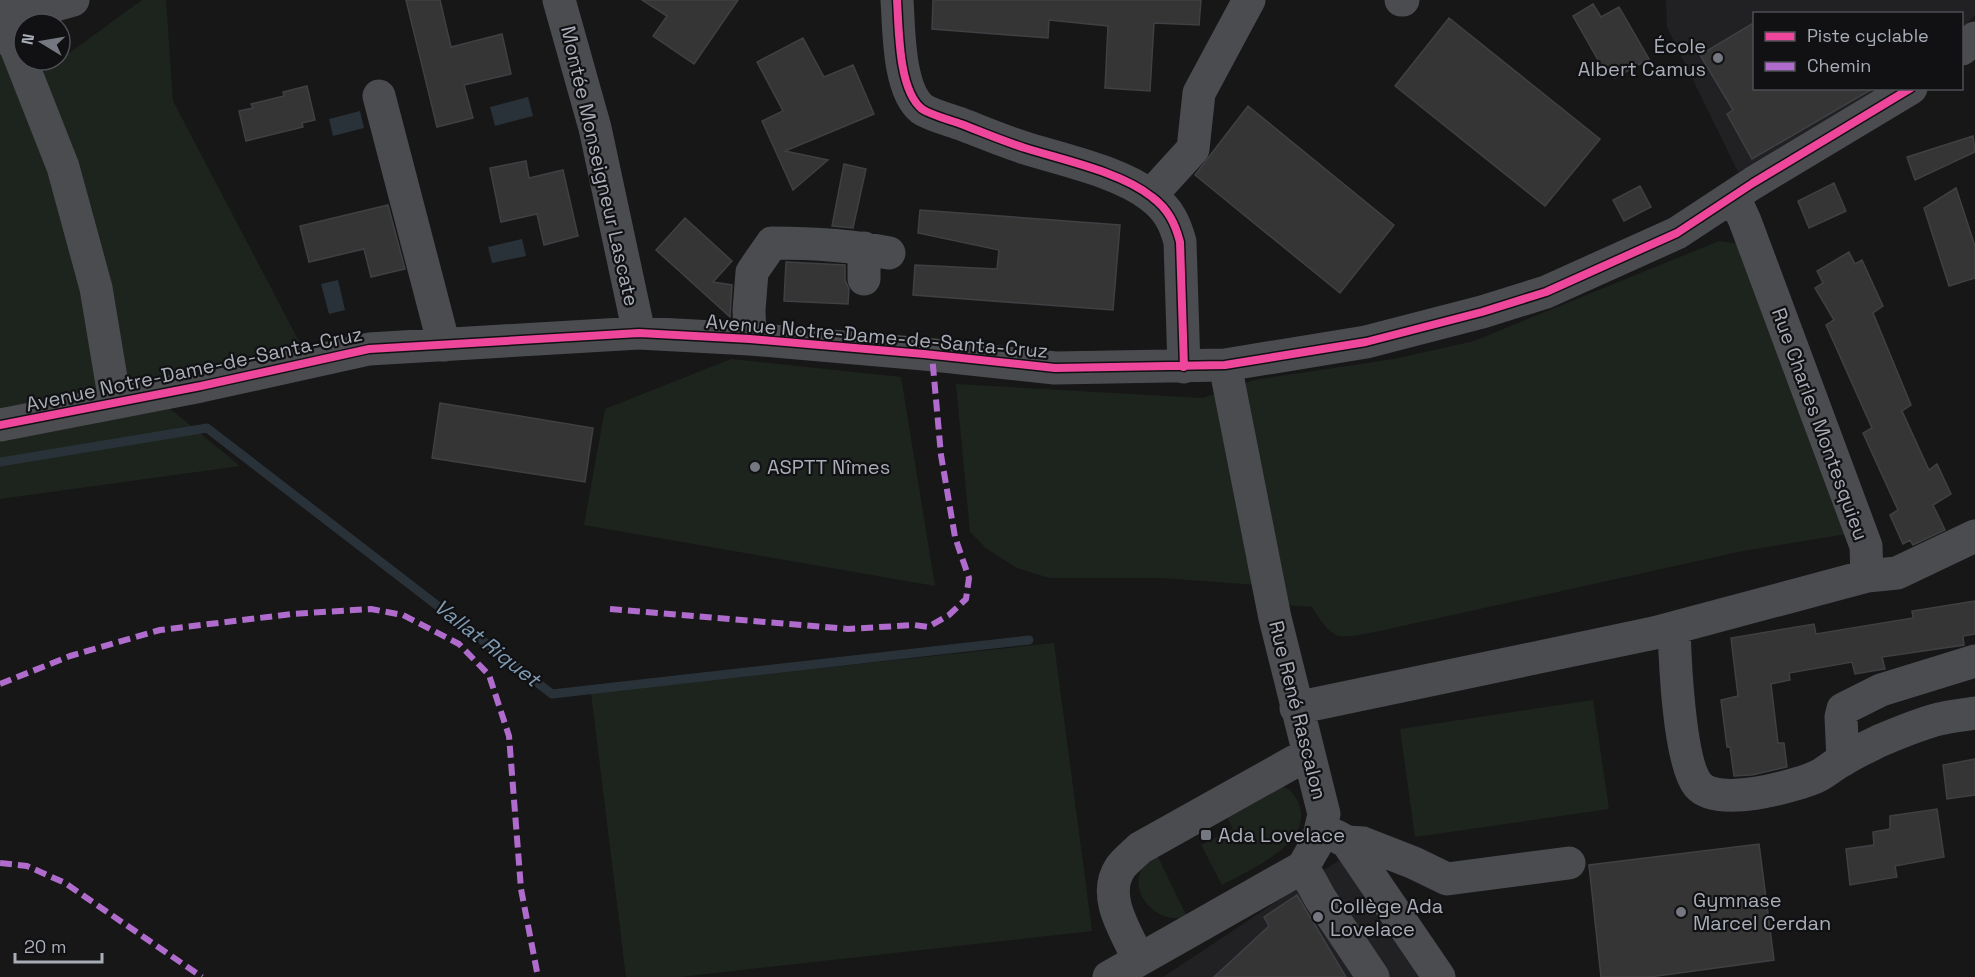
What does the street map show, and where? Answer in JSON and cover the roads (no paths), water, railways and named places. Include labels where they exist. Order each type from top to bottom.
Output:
[{"type":"street","points":[[30,12],[73,0]]},
{"type":"street","name":"Montée Monseigneur Lascate","points":[[560,0],[595,128],[639,333]]},
{"type":"street","points":[[897,0],[901,59],[908,87],[922,108],[1023,147],[1121,180],[1151,195],[1163,206],[1175,223],[1180,242],[1184,367]]},
{"type":"street","points":[[1151,195],[1193,149],[1199,93],[1249,0]]},
{"type":"street","points":[[0,7],[12,40]]},
{"type":"street","points":[[1963,48],[1975,38]]},
{"type":"street","points":[[25,72],[63,168],[96,288],[115,402]]},
{"type":"street","name":"Avenue Notre-Dame-de-Santa-Cruz","points":[[0,425],[369,349],[639,333],[750,339],[924,354],[1055,369],[1225,365],[1366,342],[1482,312],[1546,292],[1677,233],[1753,183],[1908,90]]},
{"type":"street","points":[[379,96],[444,345]]},
{"type":"street","name":"Rue Charles Montesquieu","points":[[1734,197],[1866,546],[1867,576]]},
{"type":"street","points":[[750,339],[749,310],[752,272],[772,243],[806,243],[872,260]]},
{"type":"street","name":"Rue René Rascalon","points":[[1225,365],[1275,618],[1324,814],[1334,835],[1318,841],[1304,867]]},
{"type":"street","points":[[1296,708],[1674,628],[1867,576],[1897,573],[1975,536]]},
{"type":"street","points":[[1674,628],[1683,739],[1692,776],[1699,787],[1710,792],[1728,795],[1784,789],[1818,776],[1880,741],[1939,718],[1975,713]]},
{"type":"street","points":[[1843,760],[1841,717],[1843,709],[1881,690],[1975,661]]},
{"type":"street","points":[[1139,960],[1117,911],[1112,888],[1120,868],[1140,848],[1308,754]]},
{"type":"street","points":[[1334,835],[1363,843],[1447,879],[1569,863]]},
{"type":"street","points":[[1334,835],[1439,977]]},
{"type":"street","points":[[1109,977],[1304,867],[1320,898],[1373,977]]},
{"type":"waterway","name":"Vallat Riquet","points":[[0,462],[207,428],[552,694],[1029,640]]},
{"type":"place","name":"École Albert Camus","points":[[1718,58]]},
{"type":"place","name":"ASPTT Nîmes","points":[[755,467]]},
{"type":"place","name":"Ada Lovelace","points":[[1206,835]]},
{"type":"place","name":"Gymnase Marcel Cerdan","points":[[1681,912]]},
{"type":"place","name":"Collège Ada Lovelace","points":[[1318,917]]}]
